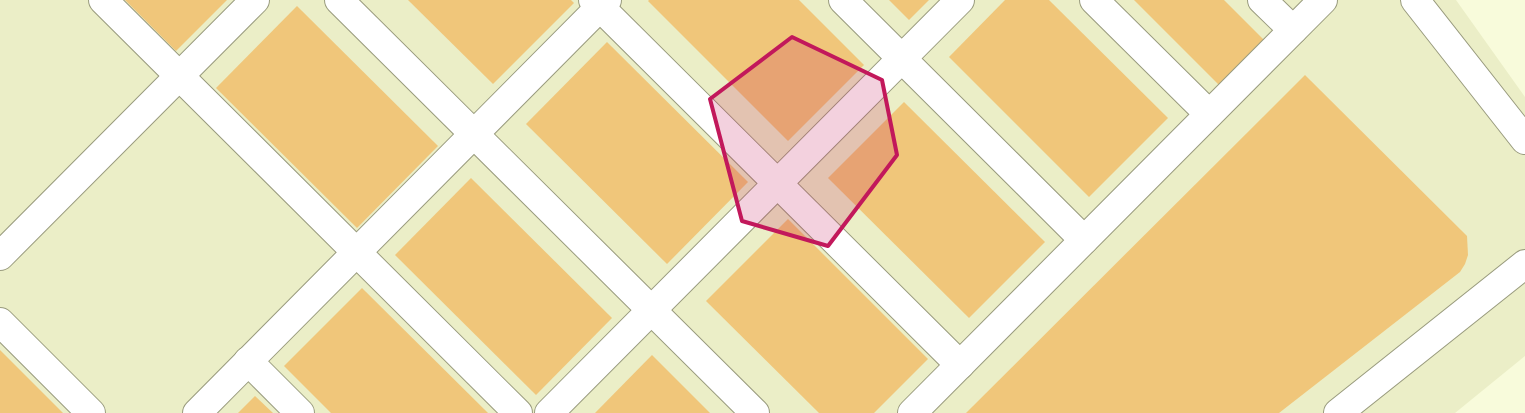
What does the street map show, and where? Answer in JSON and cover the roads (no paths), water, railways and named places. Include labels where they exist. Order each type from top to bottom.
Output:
[{"type":"lane","points":[[103,0],[518,413]]},
{"type":"lane","points":[[0,256],[255,0]]},
{"type":"lane","points":[[339,0],[754,413]]},
{"type":"lane","points":[[843,0],[1084,240]]},
{"type":"lane","points":[[549,413],[960,0]]},
{"type":"lane","points":[[1094,0],[1209,114]]},
{"type":"lane","points":[[1262,0],[1292,30]]},
{"type":"lane","points":[[912,413],[1322,0]]},
{"type":"lane","points":[[1415,0],[1525,140]]},
{"type":"lane","points":[[197,413],[474,134],[600,2],[960,364]]},
{"type":"lane","points":[[1338,413],[1525,264]]},
{"type":"lane","points":[[0,322],[91,413]]},
{"type":"lane","points":[[248,361],[300,413]]}]
